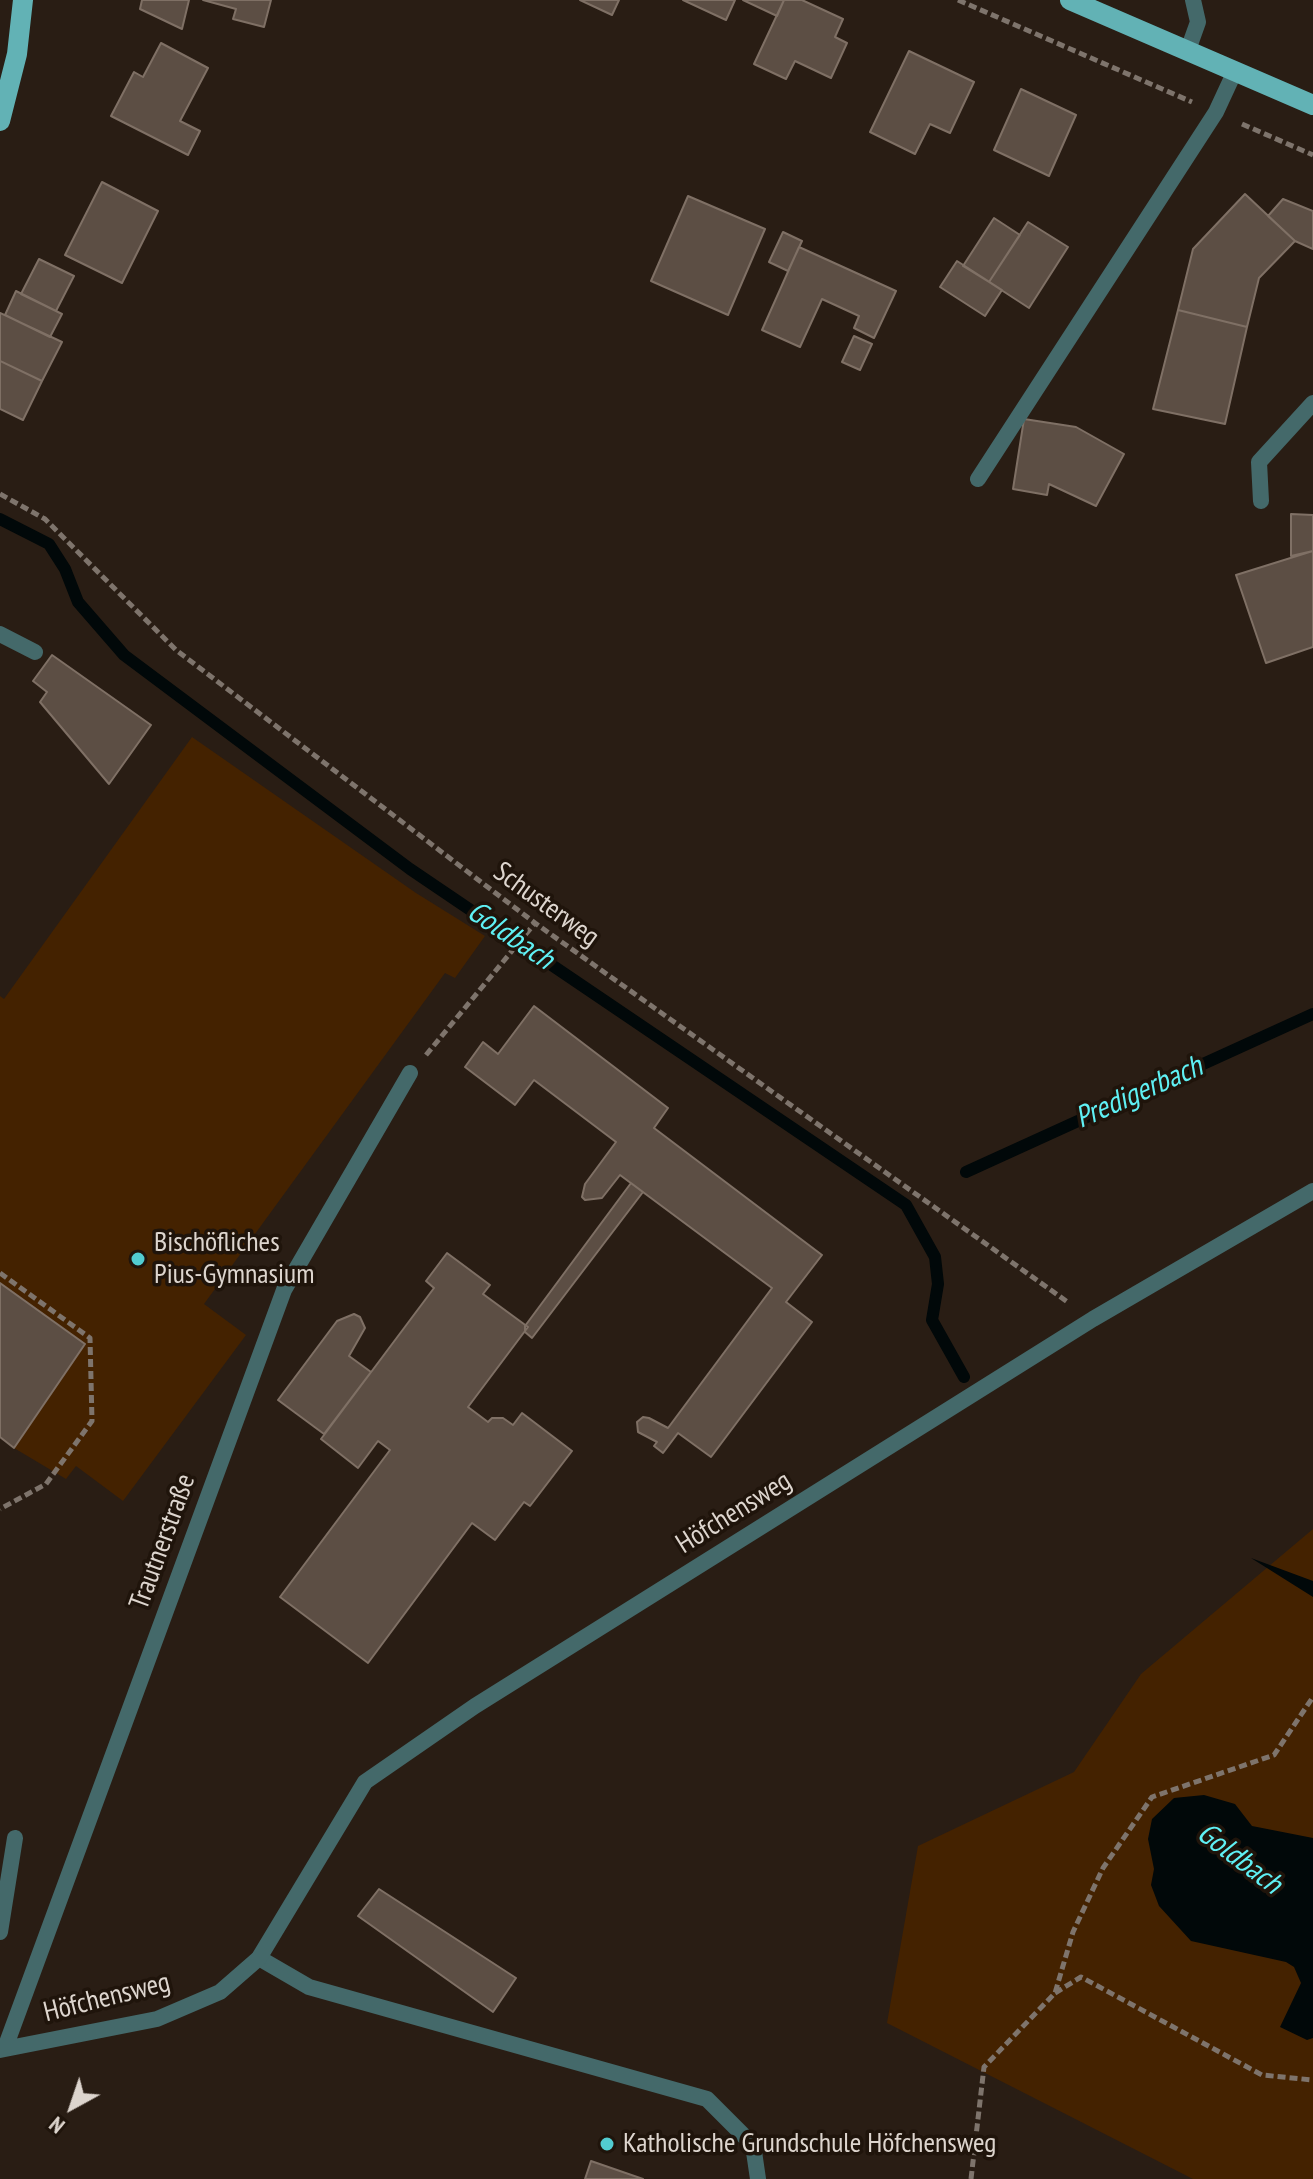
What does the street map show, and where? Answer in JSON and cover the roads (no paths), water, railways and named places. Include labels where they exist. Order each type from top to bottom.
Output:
[{"type":"main road","points":[[0,121],[17,54],[23,0]]},
{"type":"main road","points":[[1070,0],[1313,105]]},
{"type":"street","points":[[1188,50],[1198,22],[1193,0]]},
{"type":"street","points":[[978,479],[1216,112],[1235,71]]},
{"type":"street","points":[[1261,501],[1259,462],[1313,403]]},
{"type":"street","points":[[0,634],[35,652]]},
{"type":"street","name":"Trautnerstraße","points":[[3,2049],[284,1290],[410,1073]]},
{"type":"street","name":"Höfchensweg","points":[[3,2049],[157,2019],[220,1992],[259,1958],[365,1782],[475,1706],[1093,1319],[1313,1191]]},
{"type":"street","points":[[0,1932],[15,1838]]},
{"type":"street","points":[[259,1958],[309,1987],[707,2099],[753,2145],[758,2179]]},
{"type":"water","points":[[1251,1558],[1313,1581],[1313,1597]]},
{"type":"water","points":[[1204,1795],[1235,1804],[1252,1826],[1313,1838],[1313,2038],[1307,2040],[1280,2027],[1301,1983],[1294,1967],[1286,1962],[1191,1941],[1159,1906],[1151,1885],[1154,1869],[1148,1839],[1152,1819],[1174,1798]]},
{"type":"waterway","name":"Goldbach","points":[[0,519],[49,544],[65,569],[78,602],[124,655],[410,869],[906,1205],[935,1257],[938,1284],[932,1320],[964,1377]]},
{"type":"waterway","name":"Predigerbach","points":[[966,1172],[1313,1014]]},
{"type":"place","name":"Bischöfliches Pius-Gymnasium","points":[[138,1259]]},
{"type":"place","name":"Katholische Grundschule Höfchensweg","points":[[607,2144]]}]
